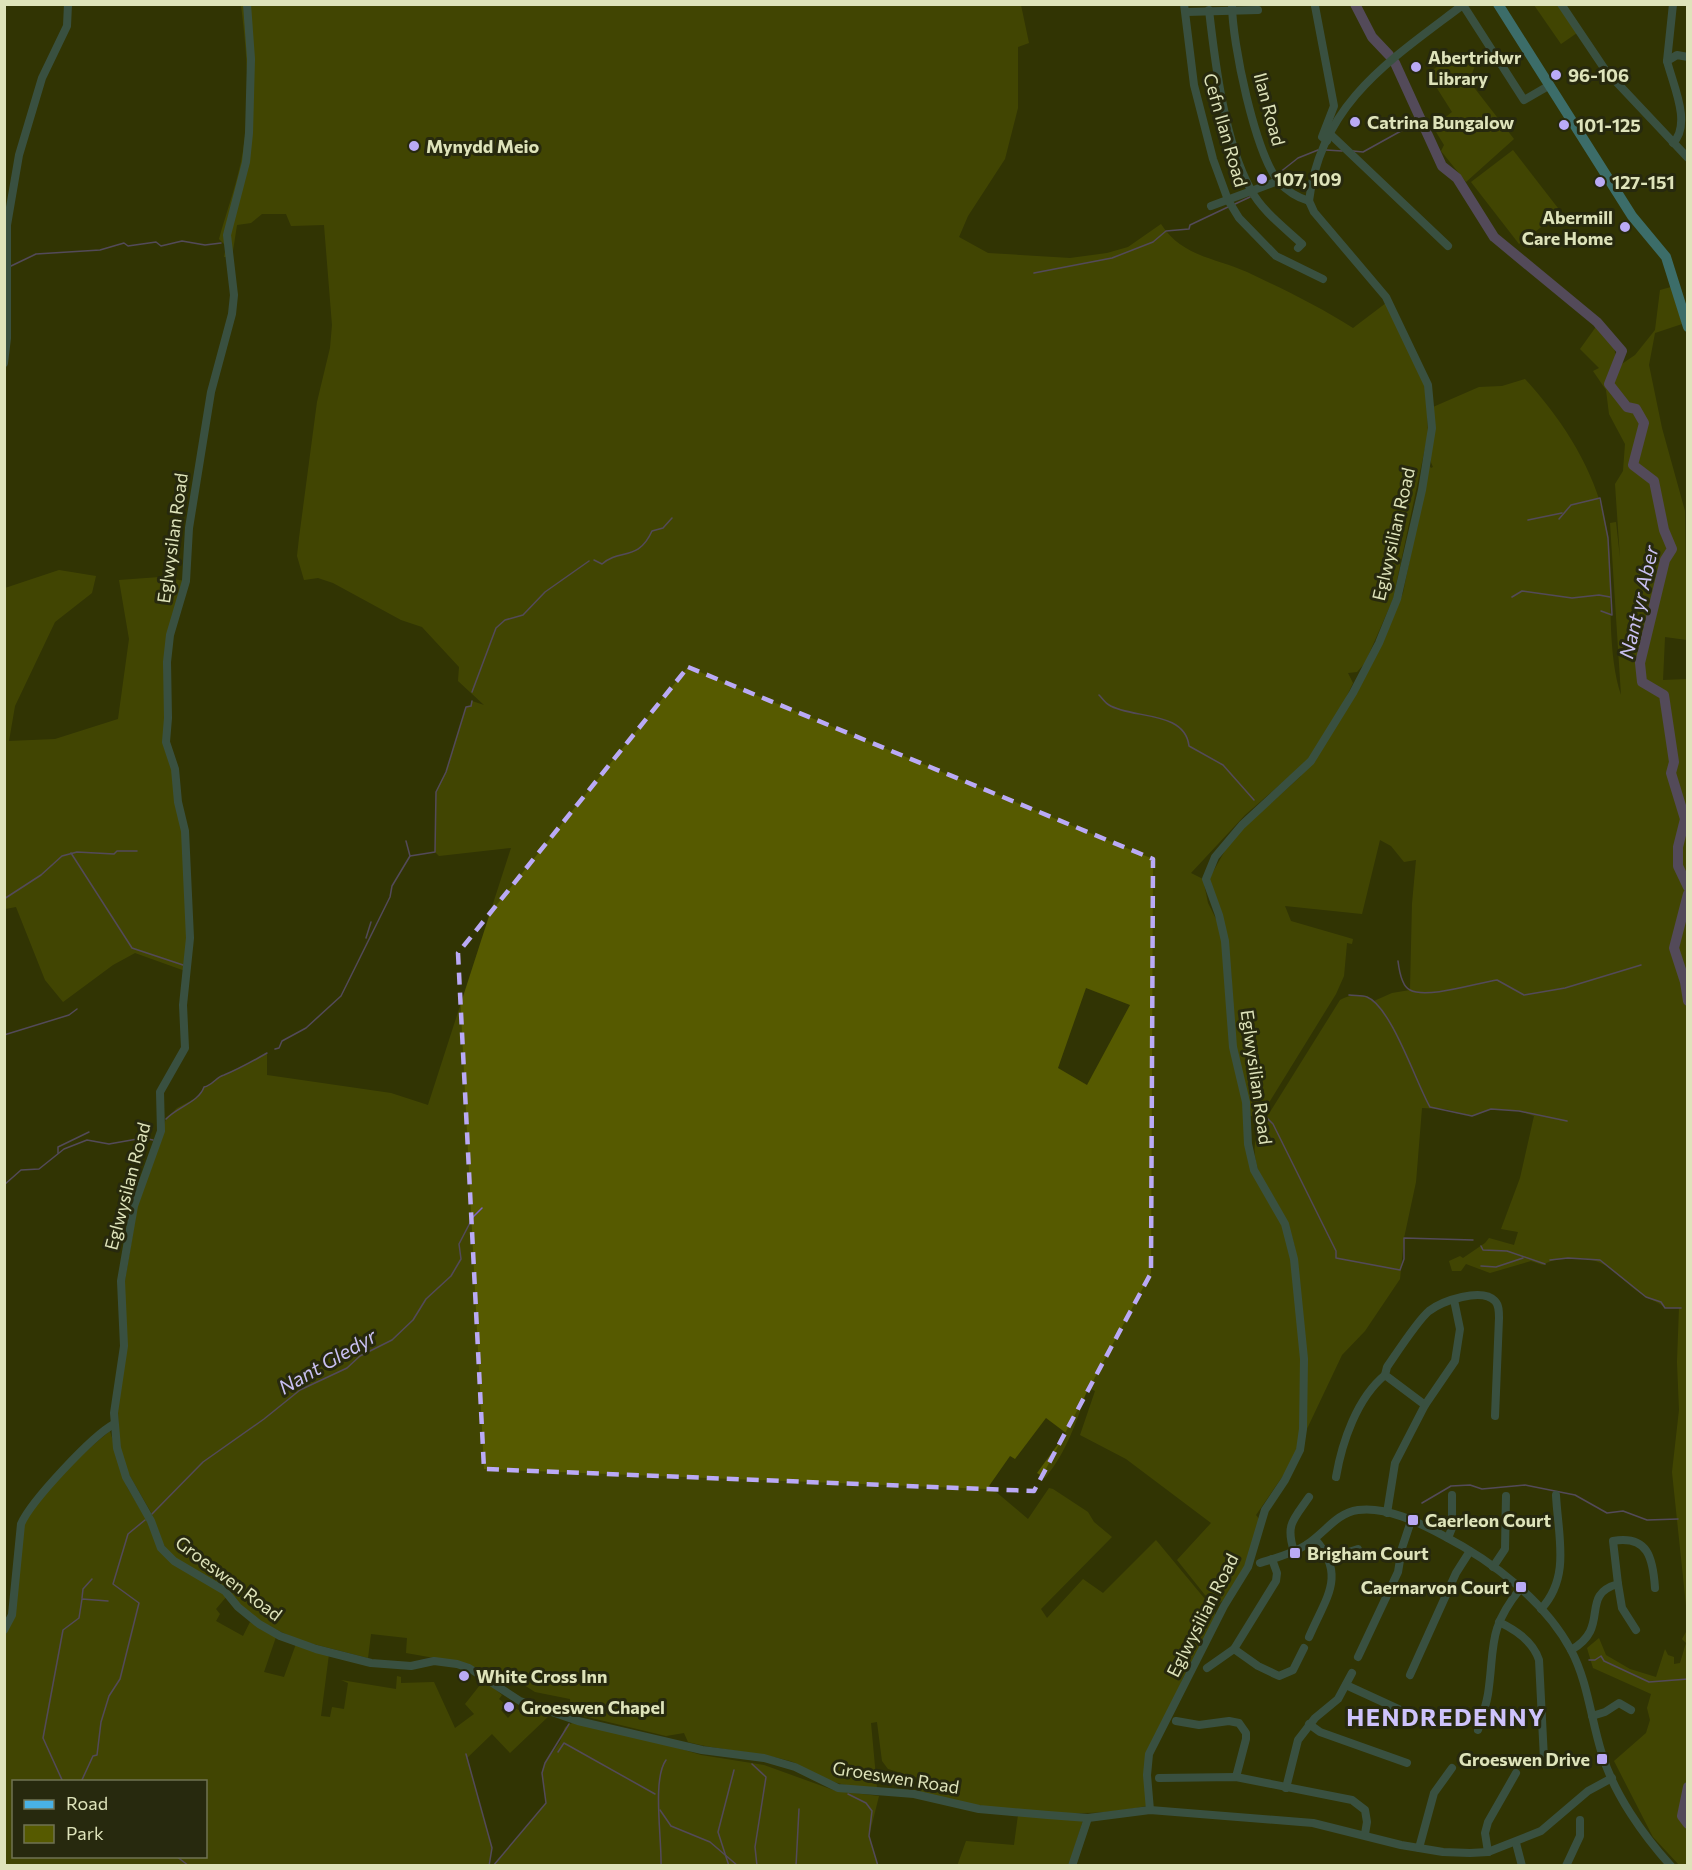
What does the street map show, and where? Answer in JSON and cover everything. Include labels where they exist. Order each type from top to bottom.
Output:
[{"type":"main road","points":[[1498,4],[1632,216],[1666,257],[1687,320]]},
{"type":"street","points":[[4,363],[7,338],[7,225],[20,147],[42,78],[67,26],[68,4]]},
{"type":"street","name":"Eglwysilan Road","points":[[114,1424],[124,1355],[121,1281],[127,1239],[142,1182],[161,1131],[160,1092],[185,1048],[183,1005],[190,938],[185,831],[178,802],[175,769],[166,742],[168,718],[166,662],[170,635],[186,581],[189,528],[211,392],[232,314],[234,295],[227,235],[246,162],[249,133],[251,59],[247,4]]},
{"type":"street","points":[[1561,4],[1606,71],[1688,158]]},
{"type":"street","points":[[1673,4],[1668,62],[1685,111],[1685,123],[1681,138],[1673,143]]},
{"type":"street","points":[[1309,201],[1315,176],[1329,138],[1367,80],[1463,5],[1524,100],[1550,85]]},
{"type":"street","points":[[1315,6],[1334,106],[1322,137],[1329,138],[1448,246]]},
{"type":"street","points":[[1185,8],[1257,10]]},
{"type":"street","name":"Cefn Ilan Road","points":[[1185,8],[1194,85],[1213,159],[1228,200],[1239,218],[1276,256],[1323,279]]},
{"type":"street","name":"Ilan Road","points":[[1232,8],[1246,90],[1263,151],[1278,181],[1294,196],[1309,201]]},
{"type":"street","points":[[1209,10],[1217,74],[1236,151],[1251,191],[1302,244],[1298,248]]},
{"type":"street","points":[[1668,62],[1677,56],[1688,57]]},
{"type":"street","points":[[1211,206],[1278,181]]},
{"type":"street","name":"Eglwysilian Road","points":[[1150,1810],[1147,1775],[1149,1754],[1224,1607],[1248,1567],[1265,1510],[1285,1480],[1300,1450],[1303,1429],[1304,1359],[1294,1259],[1285,1224],[1254,1170],[1248,1144],[1246,1102],[1233,1047],[1225,941],[1220,915],[1206,879],[1215,857],[1242,825],[1311,761],[1370,659],[1397,599],[1422,490],[1431,428],[1428,385],[1393,308],[1314,212],[1309,201]]},
{"type":"street","points":[[1336,1477],[1340,1455],[1355,1418],[1369,1392],[1385,1375],[1387,1367],[1428,1312],[1466,1295],[1492,1298],[1497,1303],[1499,1318],[1495,1416]]},
{"type":"street","points":[[1387,1513],[1393,1468],[1425,1405],[1445,1377],[1459,1347],[1460,1329],[1454,1299]]},
{"type":"street","points":[[1385,1375],[1425,1405]]},
{"type":"street","points":[[4,1630],[12,1615],[21,1524],[24,1516],[39,1496],[93,1439],[114,1424]]},
{"type":"street","name":"Groeswen Road","points":[[114,1424],[126,1477],[151,1521],[161,1548],[174,1560],[225,1591],[247,1615],[280,1636],[371,1663],[411,1666],[434,1661],[457,1664],[480,1675],[504,1694],[578,1721],[702,1750],[764,1758],[795,1767],[838,1788],[914,1794],[979,1809],[1088,1818],[1150,1810],[1313,1823],[1419,1848]]},
{"type":"street","points":[[1448,1538],[1452,1528],[1452,1495]]},
{"type":"street","points":[[1541,1609],[1554,1594],[1560,1578],[1556,1495]]},
{"type":"street","points":[[1493,1568],[1504,1548],[1506,1496]]},
{"type":"street","points":[[1294,1551],[1288,1530],[1309,1497]]},
{"type":"street","points":[[1260,1563],[1294,1551],[1315,1539],[1348,1512],[1370,1510],[1411,1521],[1470,1551],[1520,1589],[1541,1609],[1571,1650],[1581,1675],[1603,1758],[1612,1778],[1656,1849],[1671,1866]]},
{"type":"street","points":[[1358,1657],[1398,1572],[1402,1548],[1411,1521]]},
{"type":"street","points":[[1309,1637],[1332,1581],[1330,1558],[1315,1539]]},
{"type":"street","points":[[1636,1630],[1622,1608],[1613,1541],[1629,1539],[1642,1545],[1649,1556],[1655,1588]]},
{"type":"street","points":[[1330,1558],[1358,1548]]},
{"type":"street","points":[[1410,1675],[1456,1573],[1470,1551]]},
{"type":"street","points":[[1208,1668],[1234,1649],[1276,1581],[1277,1573],[1272,1559]]},
{"type":"street","points":[[1571,1650],[1591,1634],[1600,1594],[1606,1588],[1618,1584]]},
{"type":"street","points":[[1478,1730],[1488,1694],[1491,1651],[1499,1622],[1520,1589]]},
{"type":"street","points":[[1499,1622],[1523,1637],[1534,1649],[1539,1660],[1544,1759]]},
{"type":"street","points":[[1234,1649],[1258,1666],[1279,1676],[1293,1670],[1304,1648]]},
{"type":"street","points":[[1286,1788],[1294,1748],[1309,1724],[1338,1699],[1352,1673]]},
{"type":"street","points":[[1346,1685],[1420,1719]]},
{"type":"street","points":[[1592,1716],[1605,1712],[1619,1703],[1631,1710]]},
{"type":"street","points":[[1176,1721],[1199,1725],[1234,1721],[1239,1723],[1246,1739],[1236,1777]]},
{"type":"street","points":[[1309,1724],[1320,1732],[1407,1763]]},
{"type":"street","points":[[1452,1768],[1434,1793],[1419,1848],[1443,1852],[1488,1852],[1516,1842],[1541,1831],[1588,1791],[1612,1778]]},
{"type":"street","points":[[1488,1852],[1485,1833],[1488,1822],[1516,1773]]},
{"type":"street","points":[[1159,1778],[1236,1777],[1357,1802],[1367,1816],[1365,1834]]},
{"type":"street","points":[[1072,1866],[1088,1818]]},
{"type":"street","points":[[1568,1865],[1580,1836],[1580,1820]]},
{"type":"street","points":[[1516,1842],[1522,1866]]},
{"type":"highlighted area","points":[[688,667],[1153,859],[1151,1273],[1034,1491],[484,1469],[458,953]]},
{"type":"green space","points":[[241,5],[1021,5],[1029,43],[1018,47],[1018,108],[1005,159],[968,216],[959,237],[988,253],[1070,258],[1107,253],[1128,247],[1161,224],[1169,235],[1189,250],[1260,278],[1353,328],[1386,303],[1426,386],[1428,434],[1393,599],[1365,663],[1357,672],[1348,673],[1353,683],[1340,710],[1309,759],[1245,815],[1191,873],[1203,879],[1208,903],[1220,927],[1249,1156],[1283,1223],[1291,1261],[1301,1355],[1300,1440],[1291,1464],[1256,1515],[1259,1519],[1246,1564],[1224,1600],[1219,1603],[1205,1595],[1177,1560],[1211,1523],[1126,1459],[1080,1435],[1095,1391],[1088,1388],[1065,1447],[1045,1478],[1037,1473],[1066,1433],[1046,1418],[1015,1459],[1010,1456],[989,1486],[1028,1519],[1049,1488],[1053,1489],[1088,1512],[1094,1522],[1112,1537],[1041,1609],[1047,1618],[1083,1579],[1103,1593],[1156,1540],[1214,1610],[1216,1618],[1182,1680],[1177,1696],[1145,1760],[1146,1806],[1104,1812],[1040,1812],[976,1805],[921,1793],[918,1778],[888,1769],[882,1761],[877,1722],[871,1723],[877,1788],[845,1785],[822,1778],[790,1761],[688,1742],[684,1733],[666,1736],[571,1713],[570,1699],[535,1692],[499,1669],[491,1679],[469,1664],[406,1653],[407,1638],[371,1634],[368,1658],[298,1640],[259,1621],[168,1552],[157,1533],[152,1514],[123,1464],[119,1442],[118,1410],[123,1293],[138,1202],[166,1119],[177,1108],[198,1097],[204,1087],[267,1053],[267,1075],[391,1093],[428,1105],[511,848],[439,856],[435,852],[436,792],[446,772],[466,707],[471,706],[472,701],[484,705],[458,681],[459,667],[422,627],[401,620],[333,583],[318,578],[304,580],[297,556],[317,402],[330,348],[332,325],[324,225],[291,226],[286,214],[262,214],[251,223],[237,225],[232,257],[224,257],[226,246],[219,239],[243,151],[247,115],[247,78]],"holes":[[[1086,988],[1130,1005],[1087,1085],[1058,1068]]]},
{"type":"green space","points":[[1534,5],[1558,5],[1577,33],[1561,44]]},
{"type":"green space","points":[[1464,56],[1476,63],[1469,81],[1514,139],[1466,182],[1441,151],[1444,145],[1433,127],[1452,112],[1428,74],[1446,59],[1454,62]]},
{"type":"green space","points":[[1513,150],[1561,212],[1519,244],[1471,182]]},
{"type":"green space","points":[[1671,287],[1682,324],[1655,333],[1649,365],[1662,428],[1685,511],[1687,640],[1665,637],[1663,680],[1688,679],[1687,1615],[1672,1472],[1679,1410],[1677,1362],[1679,1308],[1665,1308],[1636,1290],[1606,1266],[1587,1259],[1562,1259],[1543,1265],[1531,1261],[1490,1273],[1466,1264],[1461,1271],[1452,1271],[1449,1261],[1460,1256],[1463,1258],[1489,1238],[1514,1245],[1518,1232],[1501,1229],[1520,1178],[1534,1116],[1519,1111],[1491,1109],[1472,1116],[1445,1109],[1422,1108],[1416,1182],[1404,1238],[1400,1279],[1365,1331],[1342,1355],[1305,1433],[1296,1253],[1287,1224],[1258,1170],[1255,1142],[1260,1128],[1340,1000],[1357,996],[1374,1001],[1392,993],[1410,990],[1412,904],[1416,860],[1404,862],[1391,846],[1380,840],[1362,914],[1285,906],[1291,921],[1353,939],[1352,944],[1347,943],[1344,976],[1336,994],[1270,1101],[1252,1116],[1249,1116],[1235,1046],[1231,970],[1209,879],[1227,847],[1239,832],[1300,777],[1383,642],[1403,593],[1429,465],[1433,467],[1430,460],[1433,407],[1479,387],[1502,386],[1525,379],[1571,439],[1594,484],[1607,533],[1610,558],[1612,646],[1621,695],[1610,523],[1616,522],[1620,558],[1615,484],[1623,471],[1625,444],[1609,414],[1606,390],[1593,371],[1599,368],[1580,349],[1598,324],[1607,334],[1615,351],[1613,370],[1635,355],[1655,330],[1660,290]]},
{"type":"green space","points":[[59,570],[96,576],[92,593],[55,622],[15,706],[9,741],[55,739],[118,719],[129,639],[119,580],[160,577],[186,581],[168,653],[166,742],[185,831],[188,972],[135,953],[113,965],[63,1002],[45,980],[16,907],[5,909],[5,588]]},
{"type":"green space","points":[[110,1431],[127,1487],[149,1524],[156,1543],[227,1596],[216,1609],[220,1614],[216,1621],[243,1636],[250,1622],[276,1637],[264,1672],[284,1677],[296,1644],[329,1654],[321,1716],[330,1717],[332,1707],[344,1709],[348,1683],[341,1680],[396,1689],[397,1676],[401,1677],[401,1683],[434,1682],[455,1728],[474,1714],[465,1704],[484,1680],[502,1695],[499,1699],[506,1705],[501,1710],[508,1718],[516,1709],[524,1712],[528,1707],[551,1714],[510,1753],[492,1734],[467,1758],[492,1848],[489,1865],[5,1866],[5,1637],[10,1624],[23,1526],[49,1487]]},
{"type":"green space","points":[[1686,1632],[1688,1787],[1682,1816],[1687,1824],[1688,1865],[1680,1866],[1653,1837],[1614,1761],[1646,1733],[1650,1720],[1647,1708],[1651,1694],[1593,1668],[1587,1648],[1599,1638],[1606,1655],[1630,1669],[1656,1677],[1665,1649],[1668,1655],[1674,1657],[1674,1664],[1680,1663],[1686,1643],[1682,1639]]},
{"type":"green space","points":[[574,1722],[645,1738],[701,1755],[764,1765],[836,1791],[879,1796],[869,1836],[878,1865],[493,1866],[546,1803],[542,1773],[545,1763],[560,1742],[565,1727]]},
{"type":"green space","points":[[1018,1815],[1083,1820],[1069,1865],[957,1866],[966,1841],[1014,1845]]},
{"type":"waterway","name":"Nant yr Aber","points":[[1355,4],[1372,37],[1389,55]]},
{"type":"waterway","name":"Nant yr Aber","points":[[1395,63],[1442,166],[1457,178],[1494,237],[1597,322],[1622,351],[1609,384],[1627,407],[1636,409],[1644,423],[1633,465],[1654,481],[1664,530],[1672,549],[1665,560],[1640,663],[1642,682],[1664,695],[1674,762],[1671,773],[1685,819],[1678,847],[1678,866],[1688,887]]},
{"type":"waterway","points":[[1353,151],[1363,152],[1419,121]]},
{"type":"waterway","points":[[1279,173],[1298,158],[1318,150]]},
{"type":"waterway","points":[[1326,150],[1342,151]]},
{"type":"waterway","points":[[1235,204],[1250,197]]},
{"type":"waterway","points":[[1034,273],[1112,258],[1153,242],[1166,231],[1189,229],[1190,225],[1228,207]]},
{"type":"waterway","points":[[11,266],[36,254],[100,250],[124,243],[128,246],[156,242],[161,246],[182,241],[205,245],[221,243]]},
{"type":"waterway","points":[[1559,519],[1571,505],[1600,498],[1608,538],[1612,615],[1601,611]]},
{"type":"waterway","points":[[1528,520],[1562,513]]},
{"type":"waterway","points":[[594,560],[602,564],[615,556],[635,551],[647,541],[652,531],[663,528],[672,518]]},
{"type":"waterway","points":[[472,692],[496,628],[505,620],[523,615],[545,592],[589,561]]},
{"type":"waterway","points":[[1512,597],[1522,591],[1572,598],[1599,595],[1610,597]]},
{"type":"waterway","points":[[1099,695],[1108,704],[1119,709],[1156,717],[1178,726],[1185,734],[1189,746],[1223,765],[1254,800]]},
{"type":"waterway","points":[[275,1049],[279,1048],[282,1041],[306,1028],[341,996],[390,897],[392,886],[410,856],[435,852],[436,792],[446,772],[466,707],[471,706],[472,701]]},
{"type":"waterway","points":[[406,841],[410,856]]},
{"type":"waterway","points":[[4,899],[41,875],[62,856],[77,852],[114,854],[117,851],[137,851]]},
{"type":"waterway","points":[[71,853],[132,948],[183,965]]},
{"type":"waterway","name":"Nant yr Aber","points":[[1688,894],[1674,948],[1685,982],[1688,1001]]},
{"type":"waterway","points":[[366,938],[371,922]]},
{"type":"waterway","points":[[1398,961],[1404,985],[1410,990],[1440,992],[1497,980],[1524,995],[1565,988],[1641,965]]},
{"type":"waterway","points":[[1349,995],[1367,997],[1376,1003],[1385,1015],[1403,1047],[1430,1107],[1472,1116],[1491,1109],[1519,1111],[1567,1121]]},
{"type":"waterway","points":[[4,1035],[69,1015],[77,1009]]},
{"type":"waterway","points":[[166,1119],[198,1097],[204,1087],[267,1053]]},
{"type":"waterway","points":[[1266,1117],[1273,1124],[1336,1251],[1336,1258],[1400,1270],[1404,1259],[1404,1238],[1473,1240]]},
{"type":"waterway","points":[[58,1153],[58,1147],[89,1132]]},
{"type":"waterway","points":[[4,1185],[21,1170],[39,1169],[64,1149],[87,1140],[109,1144],[143,1138],[153,1140]]},
{"type":"waterway","name":"Nant Gledyr","points":[[152,1514],[203,1462],[264,1419],[300,1390],[347,1368],[360,1356],[392,1340],[413,1320],[426,1299],[451,1276],[461,1259],[459,1244],[473,1217],[482,1208]]},
{"type":"waterway","points":[[1481,1246],[1483,1250],[1507,1251],[1545,1264]]},
{"type":"waterway","points":[[1481,1266],[1496,1267],[1523,1258]]},
{"type":"waterway","points":[[1550,1260],[1568,1258],[1600,1260],[1646,1297],[1661,1302],[1665,1308],[1681,1308]]},
{"type":"waterway","points":[[1422,1503],[1451,1486],[1470,1485],[1482,1489],[1525,1485],[1575,1495],[1607,1513],[1623,1511],[1647,1520],[1678,1519]]},
{"type":"waterway","name":"Nant Gledyr","points":[[82,1780],[93,1756],[97,1755],[101,1722],[109,1696],[120,1679],[139,1603],[113,1584],[128,1534],[145,1520]]},
{"type":"waterway","points":[[82,1598],[83,1589],[92,1579]]},
{"type":"waterway","points":[[62,1780],[43,1738],[63,1630],[79,1618],[82,1599],[108,1601]]},
{"type":"waterway","points":[[1589,1660],[1595,1660],[1601,1656],[1604,1661],[1649,1682],[1688,1679]]},
{"type":"waterway","points":[[493,1866],[546,1803],[542,1773],[545,1763],[569,1724]]},
{"type":"waterway","points":[[558,1752],[564,1743],[655,1794]]},
{"type":"waterway","points":[[466,1754],[492,1848],[489,1866]]},
{"type":"waterway","points":[[661,1866],[659,1781],[666,1760]]},
{"type":"waterway","points":[[752,1764],[766,1777],[755,1847],[757,1866]]},
{"type":"waterway","points":[[729,1866],[718,1832],[734,1770]]},
{"type":"waterway","name":"Nant yr Aber","points":[[1688,1787],[1682,1816],[1688,1824]]},
{"type":"waterway","points":[[848,1794],[866,1803],[872,1811],[869,1836],[878,1866]]},
{"type":"waterway","points":[[796,1866],[799,1809]]},
{"type":"waterway","points":[[660,1810],[671,1826],[710,1842],[738,1866]]},
{"type":"waterway","name":"Nant Gledyr","points":[[179,1858],[189,1866]]},
{"type":"place","name":"Abertridwr Library","points":[[1416,67]]},
{"type":"place","name":"96-106","points":[[1556,75]]},
{"type":"place","name":"Catrina Bungalow","points":[[1355,122]]},
{"type":"place","name":"101-125","points":[[1564,125]]},
{"type":"place","name":"Mynydd Meio","points":[[414,146]]},
{"type":"place","name":"107, 109","points":[[1262,179]]},
{"type":"place","name":"127-151","points":[[1600,182]]},
{"type":"place","name":"Abermill Care Home","points":[[1625,227]]},
{"type":"place","name":"Caerleon Court","points":[[1413,1520]]},
{"type":"place","name":"Brigham Court","points":[[1295,1553]]},
{"type":"place","name":"Caernarvon Court","points":[[1521,1587]]},
{"type":"place","name":"White Cross Inn","points":[[464,1676]]},
{"type":"place","name":"Groeswen Chapel","points":[[509,1707]]},
{"type":"place","name":"Groeswen Drive","points":[[1602,1759]]},
{"type":"district","name":"HENDREDENNY","points":[[1446,1716]]}]
